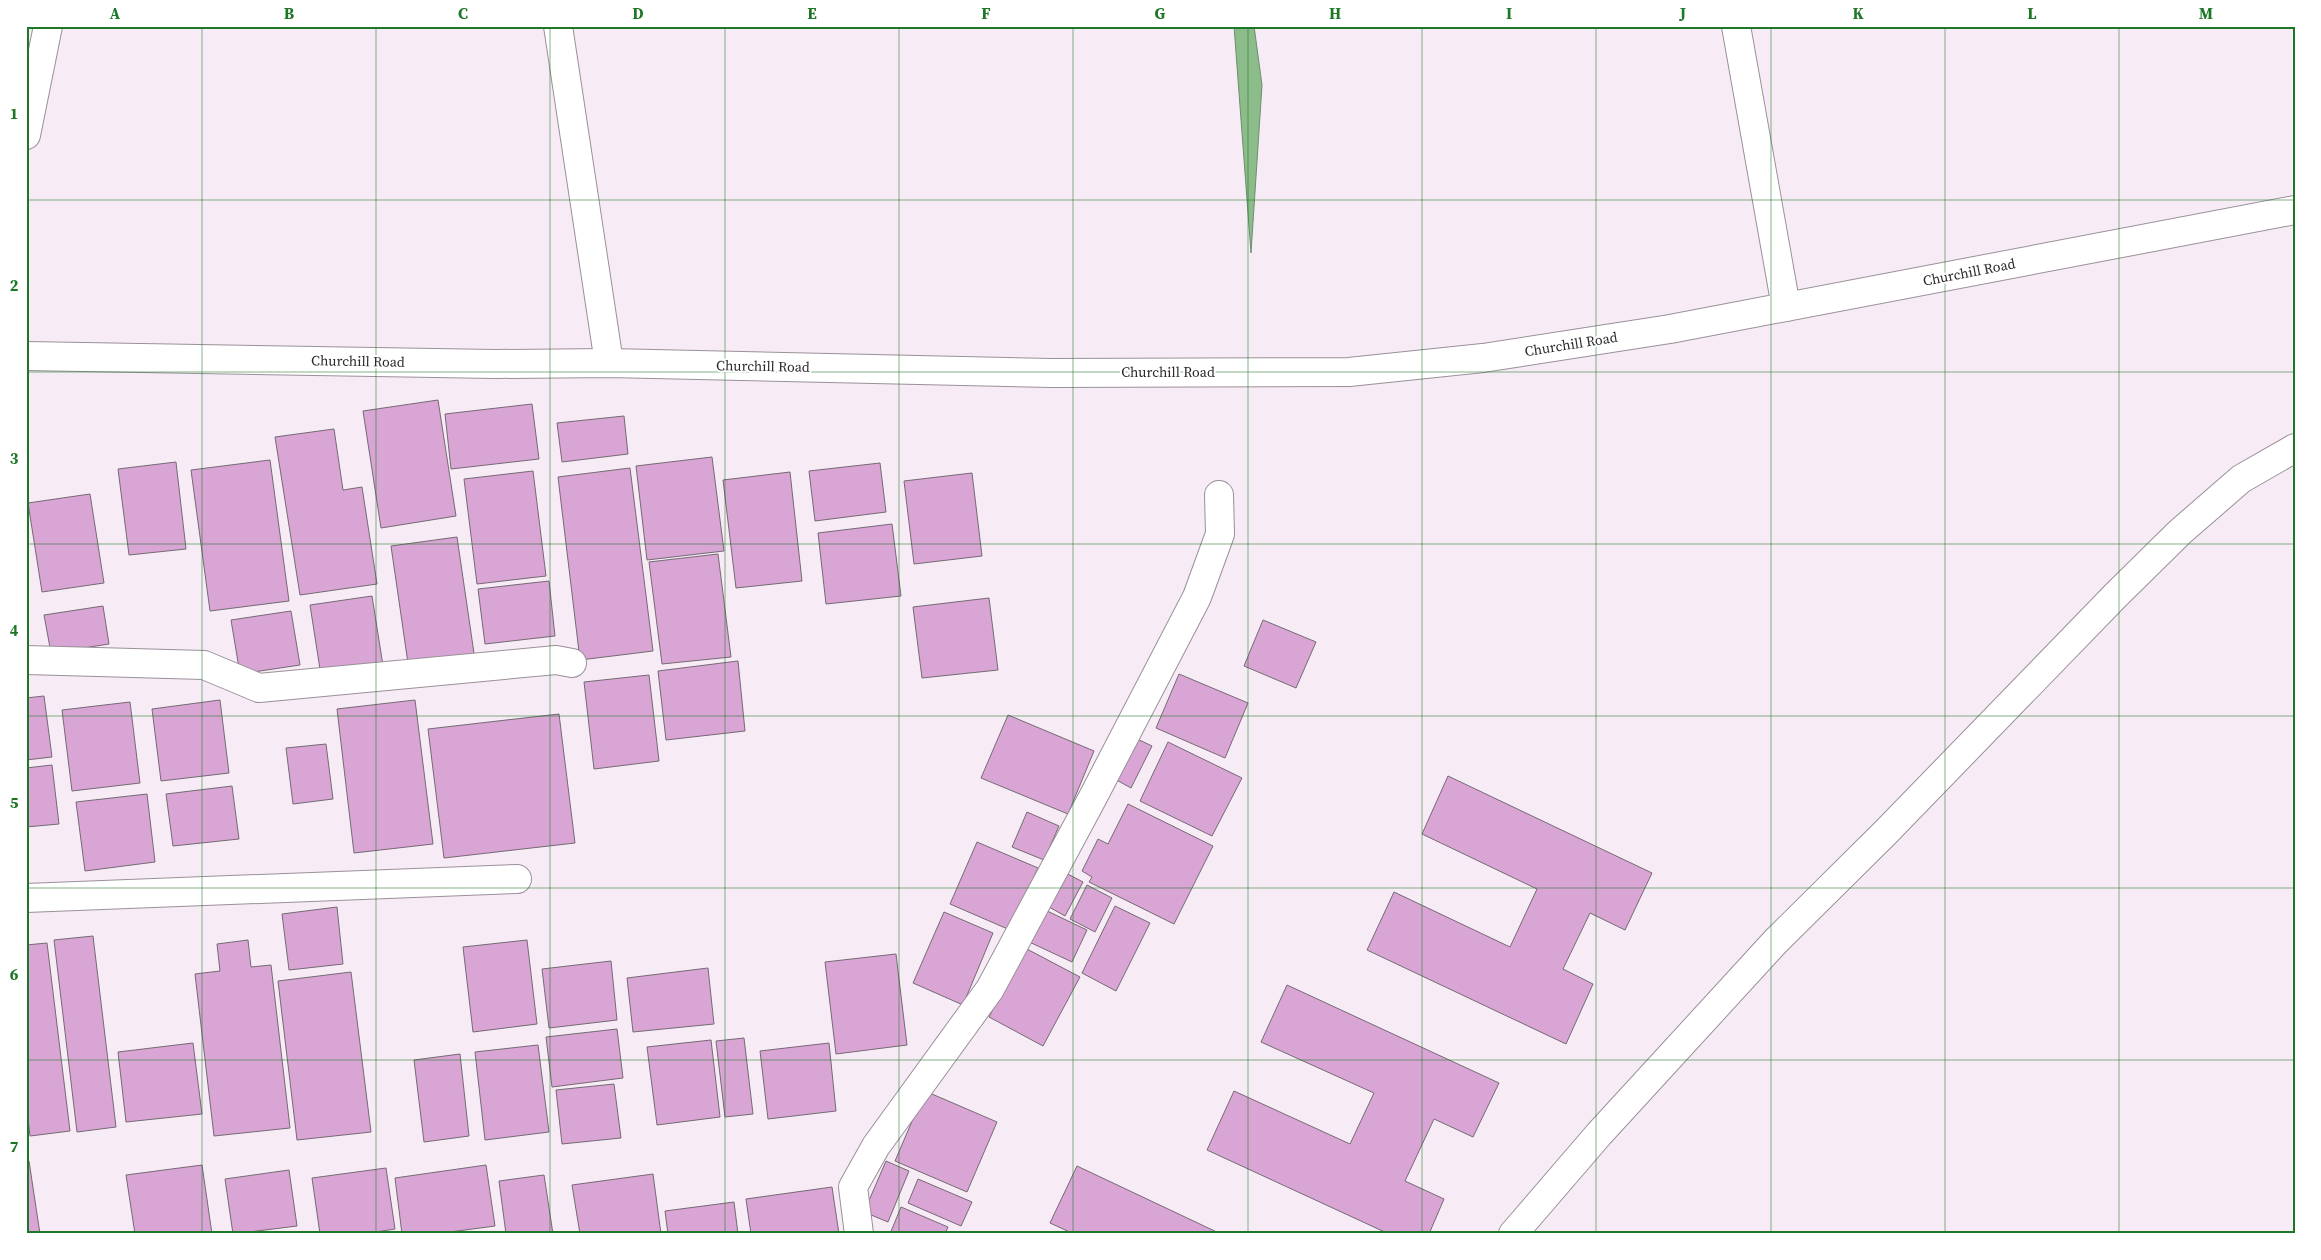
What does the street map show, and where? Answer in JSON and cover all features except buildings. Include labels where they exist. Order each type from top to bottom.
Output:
[{"type":"street","points":[[26,135],[48,26]]},
{"type":"street","points":[[558,26],[609,363]]},
{"type":"street","points":[[1736,26],[1786,307]]},
{"type":"street","name":"Churchill Road","points":[[26,356],[495,364],[609,363],[1052,373],[1349,372],[1484,358],[1670,329],[2295,210]]},
{"type":"street","points":[[1513,1234],[1605,1127],[1776,941],[1886,832],[2109,602],[2180,532],[2241,480],[2295,448]]},
{"type":"street","points":[[859,1234],[853,1187],[876,1146],[990,989],[1092,799],[1197,598],[1220,534],[1219,495]]},
{"type":"street","points":[[26,660],[204,665],[259,688],[556,660],[572,663]]},
{"type":"street","points":[[26,898],[517,879]]},
{"type":"shaded area","points":[[1234,26],[1254,26],[1262,85],[1251,253]]}]
